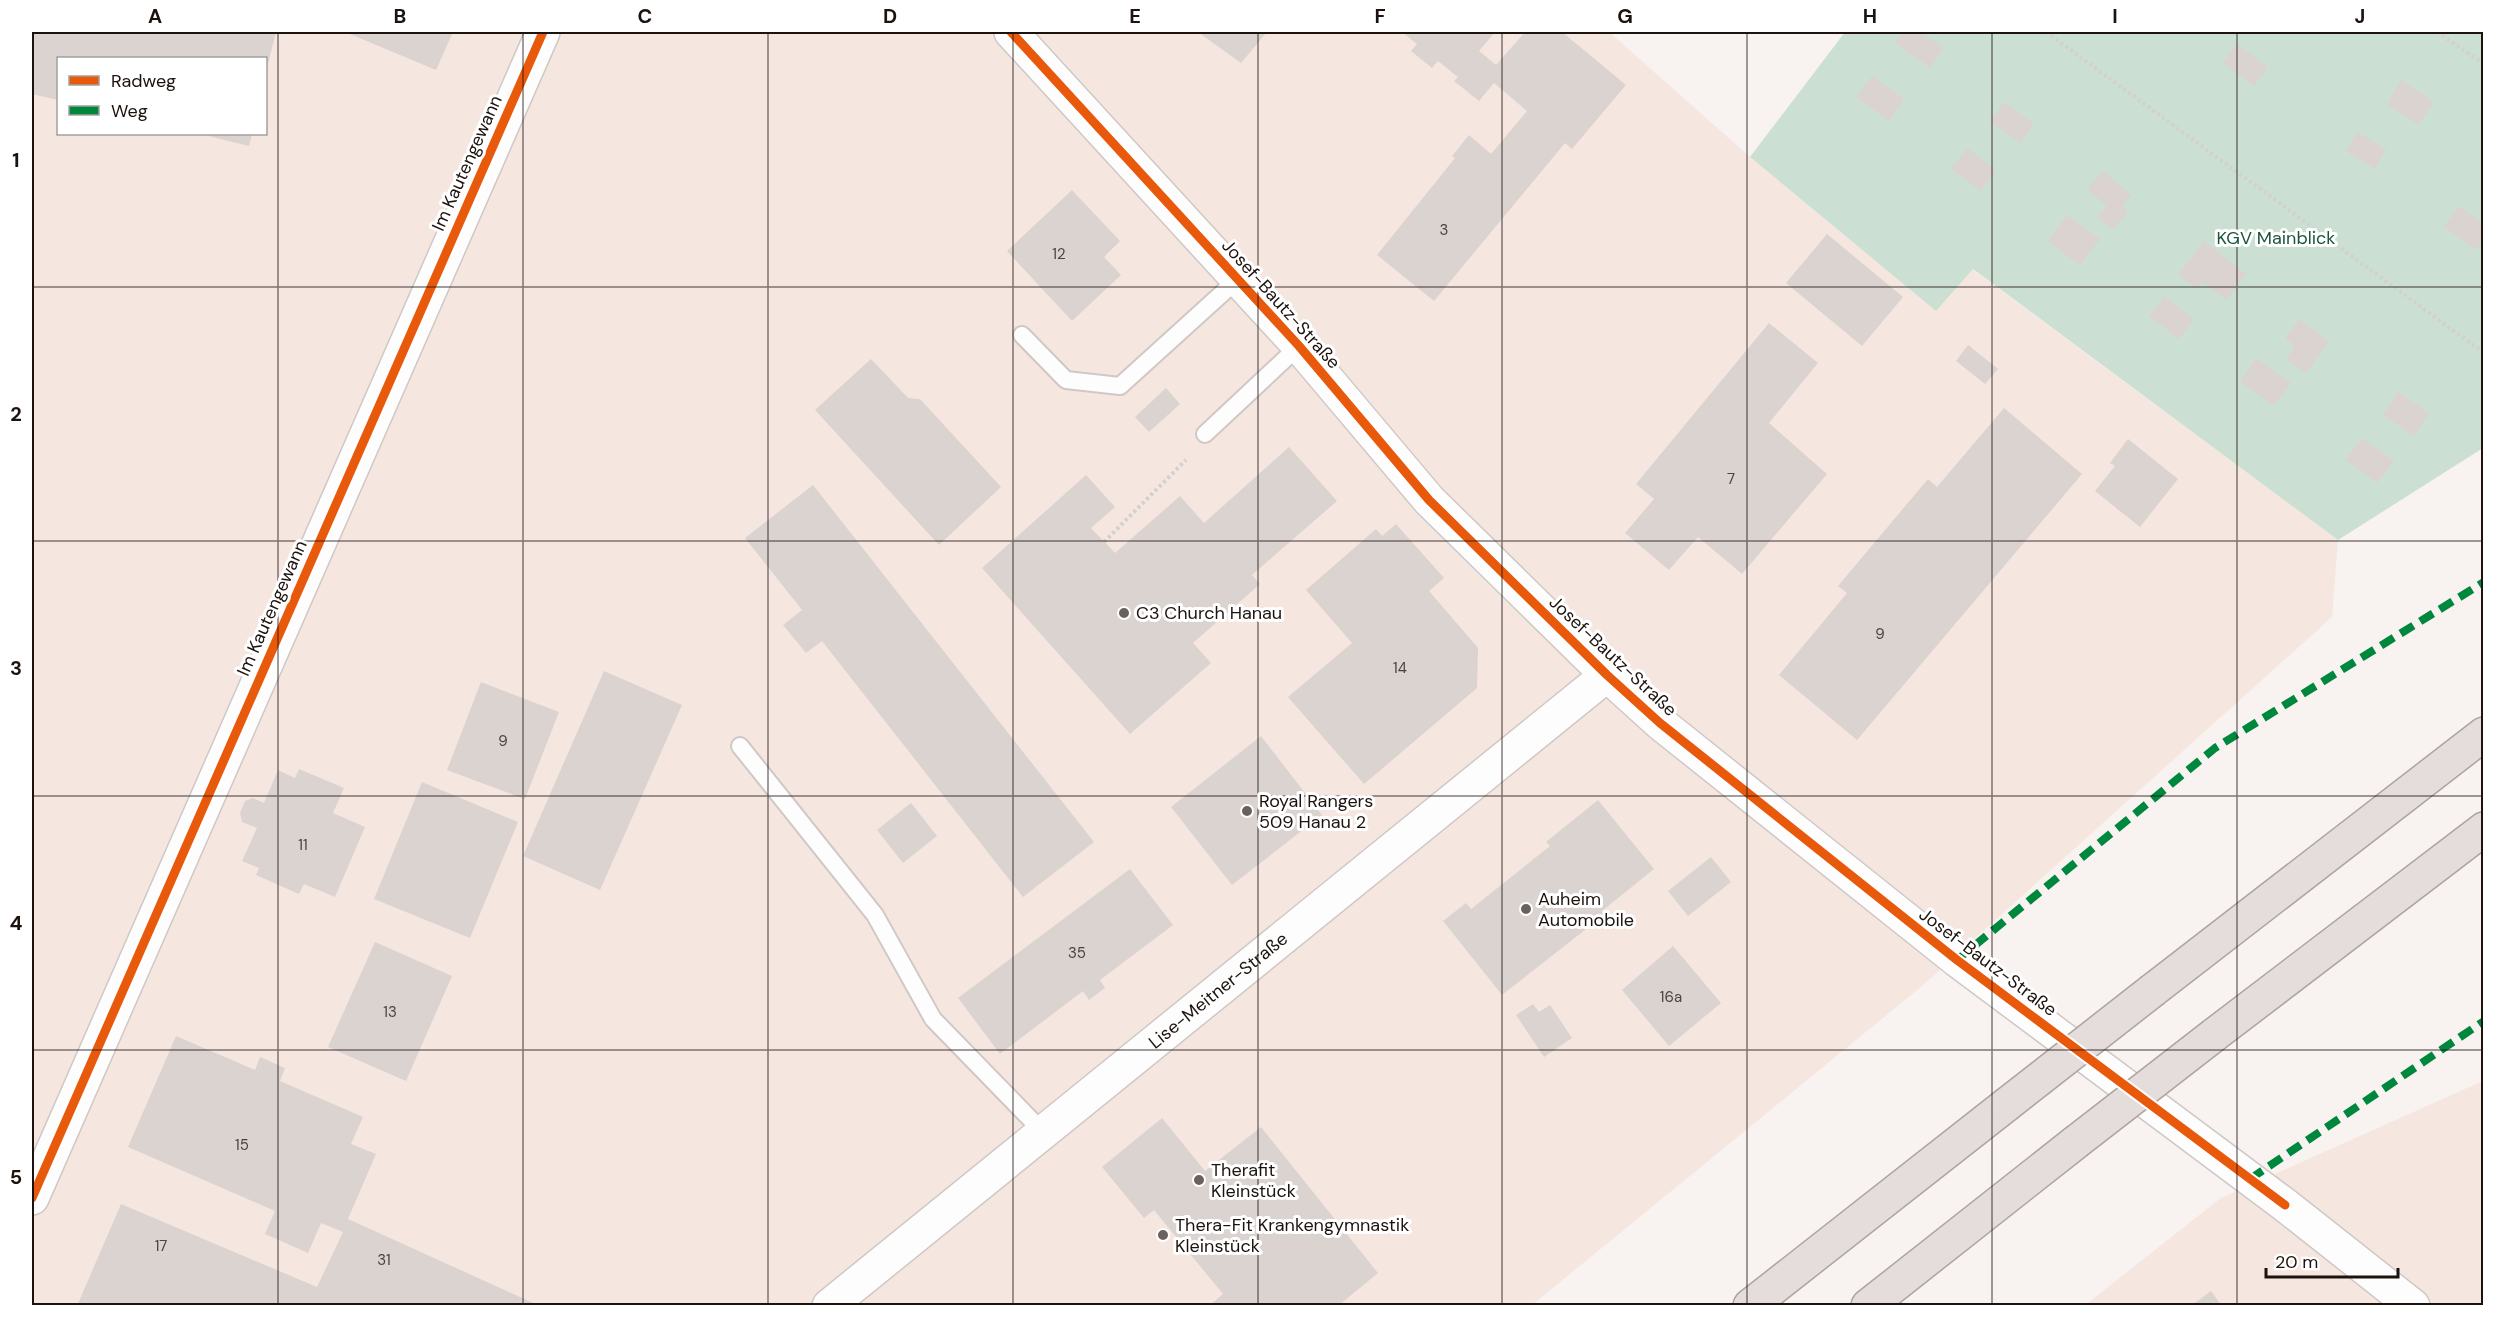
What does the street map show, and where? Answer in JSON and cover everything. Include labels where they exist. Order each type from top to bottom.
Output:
[{"type":"highway","points":[[1750,1305],[2484,734]]},
{"type":"highway","points":[[1868,1305],[2214,1035],[2484,829]]},
{"type":"street","name":"Im Kautengewann","points":[[32,1198],[543,32]]},
{"type":"street","name":"Josef-Bautz-Straße","points":[[1011,32],[1299,346],[1429,501],[1606,675],[1660,723],[1957,960],[2285,1205],[2413,1305]]},
{"type":"street","name":"Lise-Meitner-Straße","points":[[829,1305],[1606,675]]},
{"type":"lane","points":[[1022,335],[1066,380],[1120,386],[1238,279]]},
{"type":"lane","points":[[1205,434],[1299,346]]},
{"type":"lane","points":[[740,746],[875,915],[933,1019],[1043,1132]]},
{"type":"path","points":[[2046,32],[2484,353]]},
{"type":"path","points":[[2437,32],[2484,64]]},
{"type":"path","points":[[1104,542],[1184,463],[1205,434]]},
{"type":"shaded area","points":[[32,32],[1609,32],[1750,157],[1936,311],[1972,269],[2338,540],[2332,617],[1922,986],[1532,1305],[32,1305]]},
{"type":"shaded area","points":[[2483,1081],[2483,1305],[2084,1306],[2221,1198]]},
{"type":"green space","name":"KGV Mainblick","points":[[1845,32],[2483,32],[2483,448],[2338,540],[1973,269],[1936,311],[1750,157]]},
{"type":"building","points":[[32,32],[276,32],[267,68],[267,57],[57,57],[57,100],[32,94]]},
{"type":"building","points":[[345,32],[453,32],[436,70]]},
{"type":"building","points":[[1198,32],[1267,32],[1241,63]]},
{"type":"building","points":[[1402,32],[1495,32],[1479,51],[1496,65],[1525,32],[1562,32],[1626,85],[1572,149],[1565,143],[1434,301],[1377,255],[1455,158],[1452,156],[1469,135],[1491,154],[1527,111],[1494,83],[1479,101],[1454,81],[1458,77],[1438,61],[1432,68],[1411,51],[1417,44]]},
{"type":"building","points":[[1902,32],[1920,32],[1944,48],[1930,68],[1895,43]]},
{"type":"building","points":[[2237,44],[2268,67],[2254,86],[2223,63]]},
{"type":"building","points":[[1872,76],[1904,99],[1889,121],[1856,97]]},
{"type":"building","points":[[2401,80],[2434,101],[2419,125],[2387,105]]},
{"type":"building","points":[[2004,102],[2034,124],[2020,143],[1990,122]]},
{"type":"building","points":[[2357,132],[2386,149],[2375,169],[2346,151]]},
{"type":"building","points":[[204,135],[252,135],[249,146]]},
{"type":"building","points":[[1967,148],[1996,170],[1981,191],[1951,169]]},
{"type":"building","points":[[2103,171],[2131,195],[2122,207],[2128,212],[2113,230],[2097,217],[2107,206],[2087,189]]},
{"type":"building","points":[[1072,190],[1120,241],[1104,257],[1121,275],[1072,321],[1007,251]]},
{"type":"building","points":[[2459,206],[2484,224],[2484,238],[2476,250],[2444,227]]},
{"type":"building","points":[[2067,215],[2100,239],[2080,265],[2048,241]]},
{"type":"building","points":[[1827,234],[1903,297],[1862,346],[1786,283]]},
{"type":"building","points":[[2204,241],[2246,274],[2226,300],[2202,282],[2197,289],[2178,275]]},
{"type":"building","points":[[2164,296],[2194,319],[2179,339],[2149,316]]},
{"type":"building","points":[[2299,319],[2329,341],[2306,374],[2286,359],[2295,346],[2285,339]]},
{"type":"building","points":[[1769,323],[1818,363],[1769,423],[1827,474],[1742,574],[1698,537],[1669,570],[1625,533],[1654,499],[1636,484]]},
{"type":"building","points":[[1968,345],[1998,369],[1985,384],[1956,361]]},
{"type":"building","points":[[2256,358],[2291,383],[2274,406],[2240,382]]},
{"type":"building","points":[[871,359],[908,398],[920,399],[1001,487],[939,545],[815,410]]},
{"type":"building","points":[[1166,388],[1180,404],[1149,432],[1135,417]]},
{"type":"building","points":[[2398,392],[2429,413],[2414,436],[2383,415]]},
{"type":"building","points":[[2004,408],[2082,474],[1857,740],[1779,675],[1847,593],[1838,586],[1928,479],[1937,487]]},
{"type":"building","points":[[2362,438],[2394,461],[2377,483],[2345,460]]},
{"type":"building","points":[[2128,439],[2178,479],[2140,527],[2095,491],[2115,466],[2110,463]]},
{"type":"building","name":"C3 Church Hanau","points":[[1289,447],[1337,501],[1252,575],[1260,584],[1193,643],[1211,663],[1130,734],[982,568],[1086,475],[1115,507],[1091,528],[1115,553],[1180,496],[1204,523]]},
{"type":"building","points":[[813,485],[1094,842],[1023,897],[822,641],[806,653],[783,625],[802,610],[745,538]]},
{"type":"building","points":[[1396,524],[1444,578],[1429,591],[1478,648],[1477,688],[1364,784],[1288,697],[1352,643],[1306,590],[1376,529],[1382,536]]},
{"type":"building","points":[[604,671],[682,705],[600,890],[523,856]]},
{"type":"building","points":[[481,682],[559,712],[525,799],[447,770]]},
{"type":"building","name":"Royal Rangers 509 Hanau 2","points":[[1261,736],[1322,815],[1232,885],[1171,807]]},
{"type":"building","points":[[299,769],[344,788],[333,813],[365,827],[335,897],[304,884],[299,894],[256,875],[259,868],[242,861],[257,828],[242,822],[240,813],[245,801],[253,798],[264,803],[278,770],[295,778]]},
{"type":"building","points":[[422,782],[518,822],[470,938],[374,899]]},
{"type":"building","points":[[1598,800],[1654,869],[1602,911],[1604,915],[1502,995],[1443,921],[1466,903],[1471,909],[1550,846],[1546,842]]},
{"type":"building","points":[[911,803],[937,836],[903,863],[877,830]]},
{"type":"building","points":[[1711,857],[1731,882],[1688,916],[1668,891]]},
{"type":"building","points":[[1130,869],[1173,925],[1100,980],[1105,988],[1089,1000],[1083,991],[1000,1054],[958,998]]},
{"type":"building","points":[[375,942],[452,976],[406,1081],[328,1047]]},
{"type":"building","points":[[1673,946],[1721,1003],[1669,1046],[1622,990]]},
{"type":"building","points":[[1533,1004],[1539,1012],[1550,1005],[1572,1038],[1544,1057],[1516,1015]]},
{"type":"building","points":[[176,1036],[255,1070],[260,1057],[285,1068],[280,1081],[363,1117],[351,1144],[376,1154],[348,1219],[540,1306],[77,1306],[121,1204],[317,1287],[343,1232],[321,1223],[308,1253],[265,1234],[275,1211],[128,1147]]},
{"type":"building","points":[[1162,1118],[1205,1171],[1261,1127],[1378,1273],[1338,1306],[1209,1306],[1223,1294],[1154,1210],[1144,1218],[1102,1167]]},
{"type":"building","points":[[2211,1291],[2222,1306],[2191,1306]]},
{"type":"marked path","points":[[1957,960],[2215,748],[2484,582]]},
{"type":"marked path","points":[[2250,1179],[2484,1021]]},
{"type":"cycle path","points":[[32,1198],[543,32]]},
{"type":"cycle path","points":[[1011,32],[1299,346],[1429,500],[1607,675],[1660,723],[1957,960],[2285,1205]]},
{"type":"place","name":"C3 Church Hanau","points":[[1124,613]]},
{"type":"place","name":"Royal Rangers 509 Hanau 2","points":[[1247,811]]},
{"type":"place","name":"Auheim Automobile","points":[[1526,909]]},
{"type":"place","name":"Therafit Kleinstück","points":[[1199,1180]]},
{"type":"place","name":"Thera-Fit Krankengymnastik Kleinstück","points":[[1163,1235]]}]
